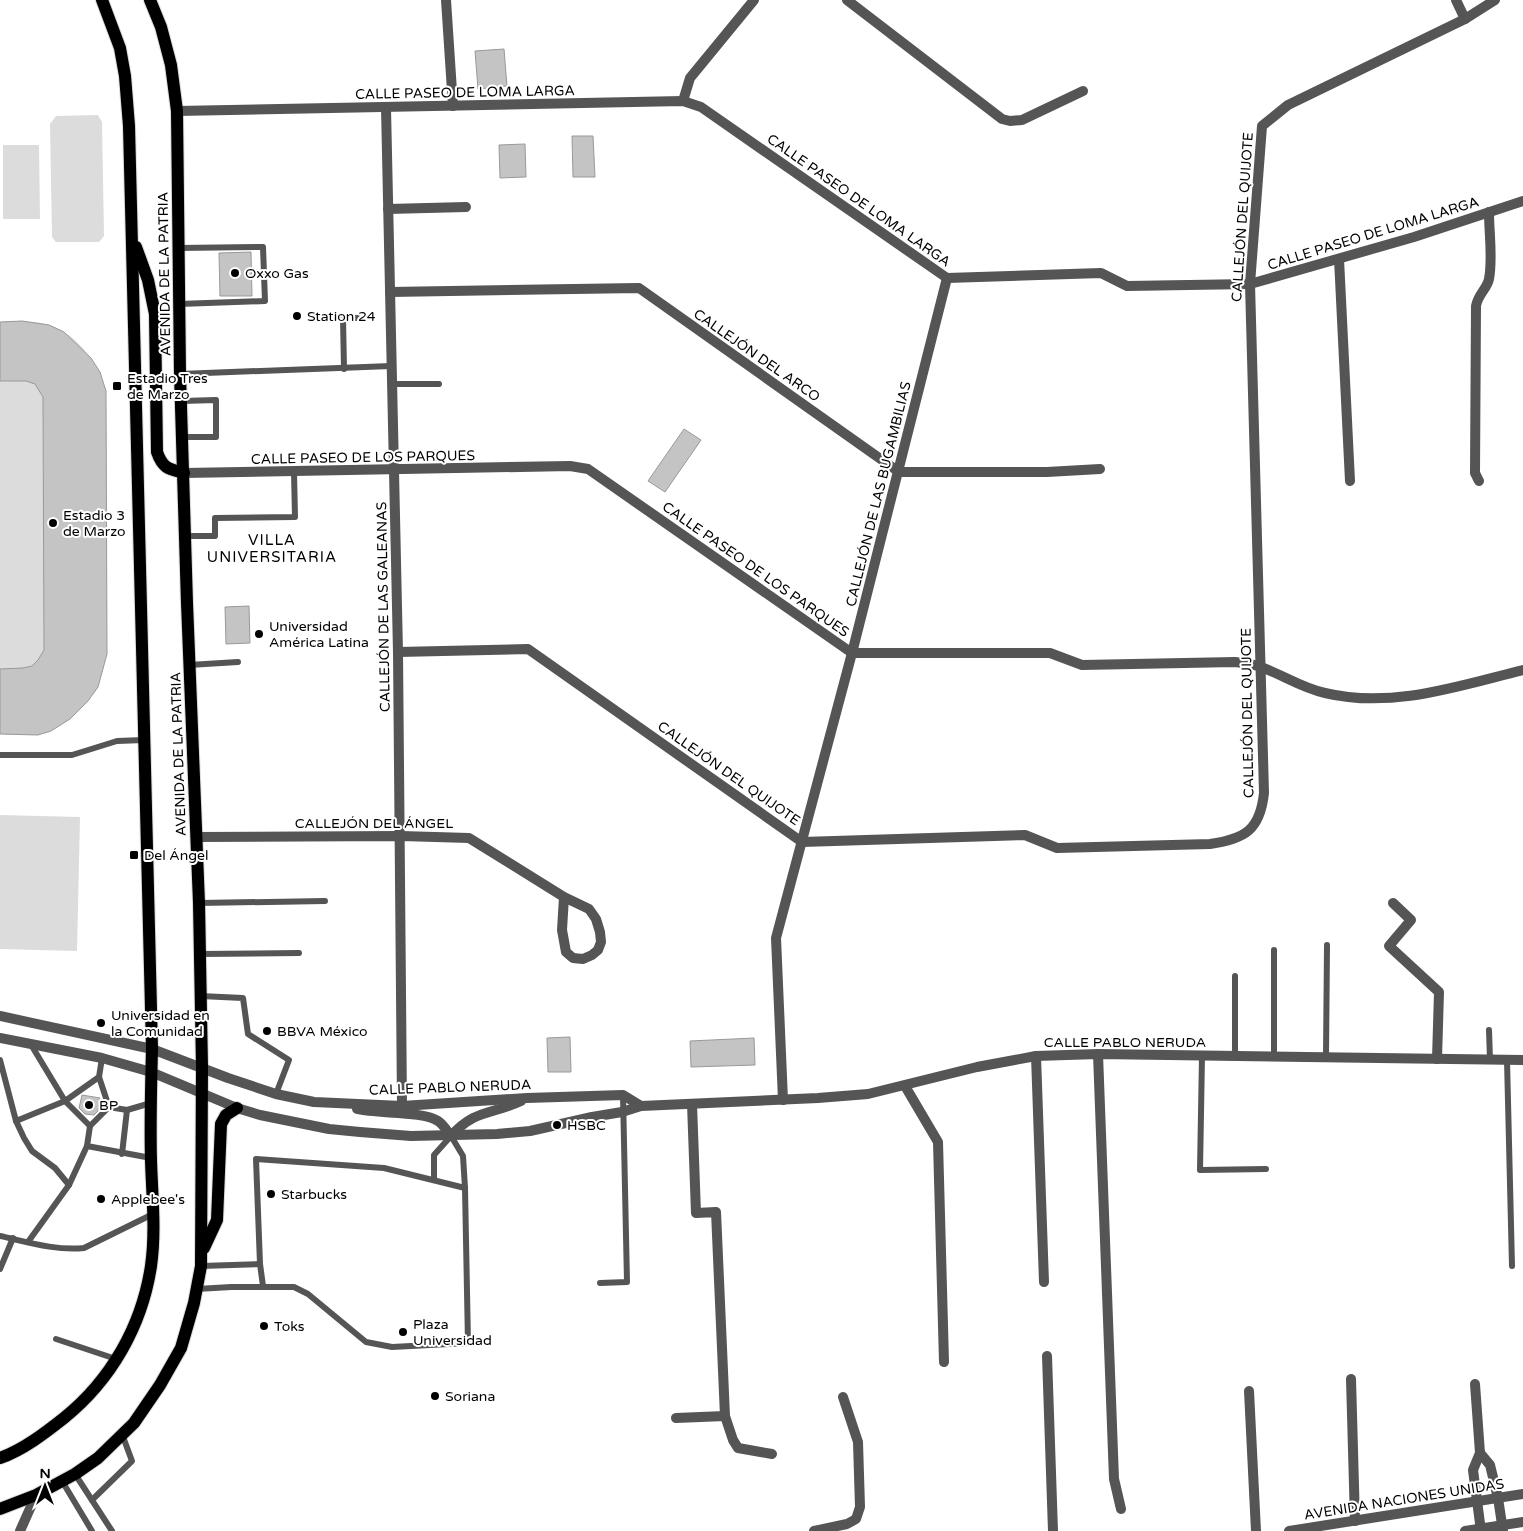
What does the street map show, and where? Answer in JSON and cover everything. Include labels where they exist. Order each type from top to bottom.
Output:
[{"type":"main road","points":[[2,1456],[43,1435],[78,1406],[99,1385],[117,1360],[134,1327],[151,1266],[153,1214],[151,1158],[152,1049],[129,126],[125,76],[120,48],[102,0]]},
{"type":"main road","name":"AVENIDA DE LA PATRIA","points":[[0,1510],[36,1495],[75,1474],[98,1458],[134,1423],[160,1385],[181,1348],[197,1289],[201,1266],[202,1067],[199,903],[180,374],[177,111],[171,65],[161,27],[150,0]]},
{"type":"main road","points":[[132,235],[148,280],[155,314],[157,452],[160,461],[166,468],[184,473]]},
{"type":"main road","points":[[201,1252],[217,1220],[221,1124],[226,1115],[237,1108]]},
{"type":"street","points":[[446,0],[453,106]]},
{"type":"street","points":[[683,101],[690,78],[754,0]]},
{"type":"street","points":[[847,0],[1002,119],[1010,122],[1022,120],[1083,92]]},
{"type":"street","points":[[1456,0],[1465,19]]},
{"type":"street","name":"CALLEJÓN DEL QUIJOTE","points":[[398,652],[528,649],[802,842],[1025,834],[1057,848],[1210,844],[1230,841],[1245,834],[1257,821],[1263,808],[1264,793],[1250,284],[1262,126],[1288,105],[1465,19],[1495,0]]},
{"type":"street","name":"CALLE PASEO DE LOMA LARGA","points":[[177,111],[683,101],[701,107],[947,278],[1101,273],[1127,286],[1250,284],[1414,237],[1523,201]]},
{"type":"street","name":"CALLEJÓN DE LAS GALEANAS","points":[[386,108],[401,836],[402,1106]]},
{"type":"street","points":[[388,209],[466,207]]},
{"type":"street","points":[[1479,481],[1475,473],[1476,306],[1478,298],[1489,282],[1489,212]]},
{"type":"street","points":[[1339,258],[1350,481]]},
{"type":"street","name":"CALLEJÓN DE LAS BUGAMBILIAS","points":[[782,1100],[776,938],[899,472],[947,278]]},
{"type":"street","name":"CALLEJÓN DEL ARCO","points":[[390,292],[639,288],[899,472]]},
{"type":"street","name":"CALLE PASEO DE LOS PARQUES","points":[[184,473],[570,466],[588,469],[852,653],[1050,653],[1082,664],[1235,662],[1260,666],[1322,692],[1345,697],[1370,699],[1418,696],[1523,670]]},
{"type":"street","points":[[899,472],[1046,472],[1100,469]]},
{"type":"street","name":"CALLEJÓN DEL ÁNGEL","points":[[197,837],[401,836],[469,838],[564,897],[589,909],[596,919],[601,942],[598,950],[583,959],[573,958],[566,952],[562,930],[564,897]]},
{"type":"street","points":[[1393,903],[1411,920],[1389,946],[1439,992],[1437,1059]]},
{"type":"street","name":"CALLE PABLO NERUDA","points":[[0,1016],[152,1049],[276,1094],[314,1102],[402,1106],[527,1098],[622,1095]]},
{"type":"street","name":"CALLE PABLO NERUDA","points":[[0,1038],[102,1058],[151,1072],[237,1108],[295,1122],[337,1130],[411,1136],[451,1136],[530,1131],[622,1112],[641,1106],[868,1094],[977,1067],[1036,1056],[1098,1054],[1523,1060]]},
{"type":"street","points":[[1098,1054],[1114,1480],[1121,1509]]},
{"type":"street","points":[[1036,1056],[1044,1282]]},
{"type":"street","points":[[904,1086],[938,1142],[944,1362]]},
{"type":"street","points":[[622,1095],[641,1106]]},
{"type":"street","points":[[339,1104],[368,1111],[430,1117],[440,1122],[451,1136],[461,1125],[473,1117],[485,1112],[508,1107],[527,1098]]},
{"type":"street","points":[[692,1104],[696,1213],[716,1212],[725,1416],[733,1440],[738,1448],[772,1454]]},
{"type":"street","points":[[1047,1356],[1052,1531]]},
{"type":"street","points":[[1351,1379],[1355,1521]]},
{"type":"street","points":[[1476,1384],[1480,1453],[1473,1470],[1480,1530]]},
{"type":"street","points":[[1249,1391],[1256,1531]]},
{"type":"street","points":[[814,1531],[847,1524],[856,1519],[860,1507],[858,1442],[843,1397]]},
{"type":"street","points":[[676,1418],[725,1416]]},
{"type":"street","points":[[1480,1453],[1490,1465],[1503,1528]]},
{"type":"street","name":"AVENIDA NACIONES UNIDAS","points":[[1289,1531],[1523,1494]]},
{"type":"street","points":[[20,1531],[36,1495]]},
{"type":"street","points":[[1465,1531],[1503,1528],[1523,1522]]},
{"type":"lane","points":[[178,248],[263,247],[265,301],[179,304]]},
{"type":"lane","points":[[344,369],[342,318],[362,318]]},
{"type":"lane","points":[[180,374],[392,366]]},
{"type":"lane","points":[[392,384],[439,384]]},
{"type":"lane","points":[[182,401],[216,400],[216,437],[183,437]]},
{"type":"lane","points":[[185,536],[215,536],[215,518],[295,517],[294,472]]},
{"type":"lane","points":[[189,665],[238,662]]},
{"type":"lane","points":[[0,755],[72,755],[118,741],[144,740]]},
{"type":"lane","points":[[199,903],[325,901]]},
{"type":"lane","points":[[1326,945],[1326,1057]]},
{"type":"lane","points":[[1274,950],[1274,1057]]},
{"type":"lane","points":[[200,954],[299,953]]},
{"type":"lane","points":[[1235,976],[1235,1056]]},
{"type":"lane","points":[[200,996],[243,998],[248,1034],[289,1060],[276,1094]]},
{"type":"lane","points":[[1489,1030],[1490,1060]]},
{"type":"lane","points":[[30,1043],[65,1101],[90,1126]]},
{"type":"lane","points":[[1202,1056],[1200,1170],[1266,1169]]},
{"type":"lane","points":[[102,1058],[98,1077],[109,1107]]},
{"type":"lane","points":[[0,1060],[16,1121],[32,1152],[55,1168],[69,1185]]},
{"type":"lane","points":[[1507,1060],[1512,1266]]},
{"type":"lane","points":[[16,1121],[65,1101],[98,1077]]},
{"type":"lane","points":[[600,1283],[627,1282],[622,1095]]},
{"type":"lane","points":[[109,1107],[128,1110],[151,1103]]},
{"type":"lane","points":[[28,1242],[69,1185],[87,1146],[90,1126],[109,1107]]},
{"type":"lane","points":[[122,1154],[128,1110]]},
{"type":"lane","points":[[197,1289],[263,1286],[294,1287],[308,1294],[366,1342],[392,1347],[468,1343],[463,1156],[451,1136],[434,1155],[434,1180]]},
{"type":"lane","points":[[87,1146],[151,1158]]},
{"type":"lane","points":[[263,1286],[260,1264],[256,1159],[384,1168],[465,1188]]},
{"type":"lane","points":[[0,1236],[59,1248],[84,1248],[153,1214]]},
{"type":"lane","points":[[0,1269],[13,1238]]},
{"type":"lane","points":[[201,1266],[260,1264]]},
{"type":"lane","points":[[56,1340],[117,1360]]},
{"type":"lane","points":[[92,1500],[132,1462],[122,1434]]},
{"type":"lane","points":[[75,1474],[112,1531]]},
{"type":"lane","points":[[62,1481],[92,1531]]},
{"type":"shaded area","points":[[98,115],[102,122],[104,236],[99,242],[56,242],[52,237],[50,124],[56,116]]},
{"type":"shaded area","points":[[3,145],[39,145],[40,219],[3,219]]},
{"type":"shaded area","name":"Estadio 3 de Marzo","points":[[22,321],[46,324],[60,330],[78,343],[98,370],[106,391],[107,654],[98,687],[88,701],[70,719],[38,735],[0,734],[0,322]]},
{"type":"shaded area","points":[[0,815],[80,817],[77,951],[0,949]]},
{"type":"building","points":[[504,49],[507,86],[478,89],[475,51]]},
{"type":"building","points":[[572,136],[593,136],[595,177],[573,177]]},
{"type":"building","points":[[525,144],[526,177],[500,178],[499,145]]},
{"type":"building","name":"Oxxo Gas","points":[[251,252],[252,296],[220,296],[219,253]]},
{"type":"building","name":"Estadio 3 de Marzo","points":[[22,321],[49,325],[64,332],[91,358],[100,372],[106,391],[107,654],[98,687],[88,701],[70,719],[51,731],[38,735],[0,734],[0,669],[32,666],[44,650],[43,397],[35,384],[26,381],[0,381],[0,322]]},
{"type":"building","points":[[684,429],[701,440],[665,492],[648,481]]},
{"type":"building","points":[[249,606],[250,643],[226,644],[225,607]]},
{"type":"building","points":[[570,1037],[571,1072],[548,1072],[547,1038]]},
{"type":"building","points":[[754,1038],[755,1065],[691,1067],[690,1041]]},
{"type":"building","name":"BP","points":[[82,1095],[100,1098],[98,1111],[94,1115],[85,1114],[79,1108]]},
{"type":"place","name":"Oxxo Gas","points":[[235,273]]},
{"type":"place","name":"Station 24","points":[[297,316]]},
{"type":"place","name":"Estadio Tres de Marzo","points":[[117,386]]},
{"type":"place","name":"Estadio 3 de Marzo","points":[[53,523]]},
{"type":"place","name":"Universidad América Latina","points":[[259,634]]},
{"type":"place","name":"Del Ángel","points":[[134,855]]},
{"type":"place","name":"Universidad en la Comunidad","points":[[101,1023]]},
{"type":"place","name":"BBVA México","points":[[267,1031]]},
{"type":"place","name":"BP","points":[[89,1105]]},
{"type":"place","name":"HSBC","points":[[557,1125]]},
{"type":"place","name":"Starbucks","points":[[271,1194]]},
{"type":"place","name":"Applebee's","points":[[101,1199]]},
{"type":"place","name":"Toks","points":[[264,1326]]},
{"type":"place","name":"Plaza Universidad","points":[[403,1332]]},
{"type":"place","name":"Soriana","points":[[435,1396]]},
{"type":"district","name":"VILLA UNIVERSITARIA","points":[[272,548]]}]
